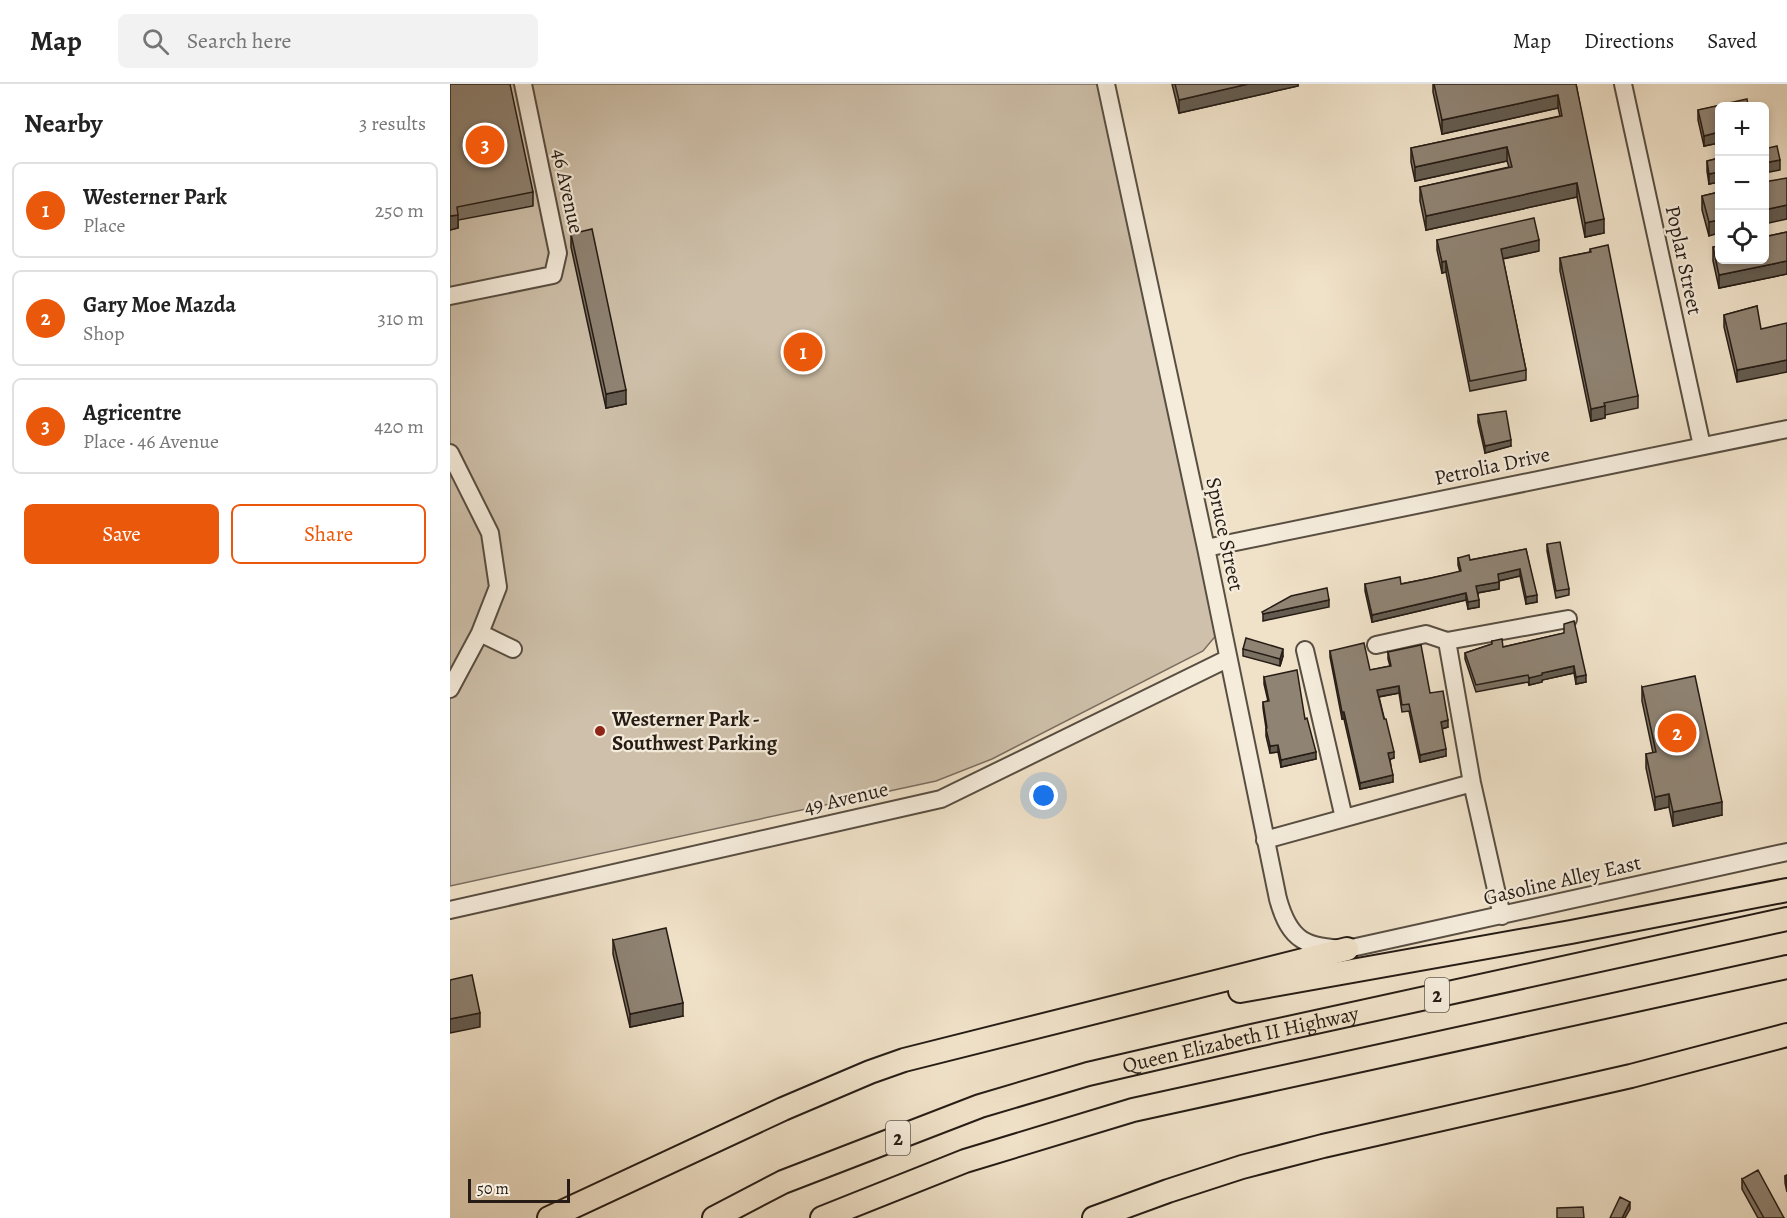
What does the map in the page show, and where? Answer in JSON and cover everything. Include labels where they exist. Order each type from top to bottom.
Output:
[{"type":"highway","points":[[1069,1020],[1548,936],[1787,890]]},
{"type":"highway","name":"Queen Elizabeth II Highway","points":[[714,1218],[783,1182],[816,1169],[980,1106],[1088,1074],[1787,918]]},
{"type":"highway","points":[[549,1218],[783,1109],[870,1072],[941,1050],[1347,949]]},
{"type":"highway","name":"2","points":[[822,1218],[965,1161],[1133,1110],[1787,967]]},
{"type":"highway","points":[[1094,1218],[1242,1167],[1323,1146],[1631,1076],[1787,1035]]},
{"type":"highway","points":[[570,1218],[641,1174]]},
{"type":"street","name":"46 Avenue","points":[[450,296],[553,275],[558,253],[523,84]]},
{"type":"street","name":"Spruce Street","points":[[1106,84],[1282,914],[1288,925],[1303,942],[1313,946],[1347,949]]},
{"type":"street","name":"Poplar Street","points":[[1623,84],[1702,446]]},
{"type":"street","name":"Petrolia Drive","points":[[1206,548],[1787,429]]},
{"type":"street","points":[[450,453],[490,533],[498,587],[480,633],[450,689]]},
{"type":"street","points":[[1376,645],[1426,634],[1447,641],[1568,619]]},
{"type":"street","points":[[480,633],[513,649]]},
{"type":"street","points":[[1447,641],[1472,783],[1502,916]]},
{"type":"street","points":[[1305,650],[1344,818]]},
{"type":"street","name":"49 Avenue","points":[[450,910],[941,799],[1227,659]]},
{"type":"street","points":[[1265,840],[1472,783]]},
{"type":"street","name":"Gasoline Alley East","points":[[1347,949],[1787,852]]},
{"type":"shaded area","points":[[450,84],[1099,84],[1218,633],[1203,651],[992,759],[936,781],[450,886]]},
{"type":"building","points":[[450,84],[510,84],[533,192],[457,207],[458,215],[450,216]]},
{"type":"building","points":[[1175,84],[1248,84],[1179,100]]},
{"type":"building","points":[[1434,84],[1576,84],[1604,219],[1585,223],[1577,183],[1426,216],[1420,187],[1512,167],[1507,147],[1415,167],[1411,148],[1562,116],[1558,95],[1442,120]]},
{"type":"building","points":[[1715,106],[1715,133],[1704,136],[1698,110]]},
{"type":"building","points":[[1777,146],[1780,160],[1769,162],[1769,148]]},
{"type":"building","points":[[1715,159],[1715,173],[1709,174],[1707,161]]},
{"type":"building","points":[[1787,178],[1787,205],[1769,209],[1769,181]]},
{"type":"building","points":[[1715,193],[1715,221],[1709,222],[1702,196]]},
{"type":"building","points":[[1534,218],[1539,240],[1501,249],[1526,370],[1470,381],[1446,261],[1442,262],[1437,240]]},
{"type":"building","points":[[592,229],[626,390],[606,394],[571,234]]},
{"type":"building","points":[[1787,232],[1787,261],[1719,275],[1717,264],[1769,264],[1769,236]]},
{"type":"building","points":[[1608,245],[1638,396],[1604,403],[1605,406],[1591,409],[1560,258],[1591,252],[1590,249]]},
{"type":"building","points":[[1757,306],[1761,329],[1787,323],[1787,360],[1737,370],[1724,315]]},
{"type":"building","points":[[1506,411],[1511,440],[1485,446],[1478,415]]},
{"type":"building","points":[[1560,542],[1569,589],[1556,591],[1547,544]]},
{"type":"building","points":[[1526,549],[1537,595],[1526,597],[1520,569],[1498,574],[1499,582],[1476,586],[1479,600],[1468,602],[1466,593],[1372,615],[1365,584],[1400,577],[1401,584],[1431,578],[1461,571],[1458,558],[1469,555],[1470,560]]},
{"type":"building","points":[[1327,588],[1329,600],[1263,614],[1262,612],[1291,596]]},
{"type":"building","points":[[1574,621],[1586,675],[1576,677],[1574,666],[1529,678],[1528,675],[1476,685],[1465,653],[1492,644],[1492,641],[1502,639],[1503,647],[1564,633],[1564,624]]},
{"type":"building","points":[[1246,638],[1283,649],[1280,659],[1243,649]]},
{"type":"building","points":[[1364,643],[1370,670],[1391,666],[1388,652],[1421,645],[1430,693],[1443,691],[1448,720],[1441,722],[1446,749],[1420,755],[1409,704],[1402,705],[1399,686],[1377,690],[1394,752],[1388,753],[1393,775],[1360,783],[1344,712],[1342,712],[1330,651]]},
{"type":"building","points":[[1297,670],[1305,719],[1307,718],[1316,752],[1281,760],[1278,745],[1270,746],[1266,729],[1263,702],[1269,701],[1264,677]]},
{"type":"building","points":[[1695,676],[1722,802],[1673,812],[1669,794],[1655,797],[1646,754],[1656,752],[1642,687]]},
{"type":"building","points":[[666,928],[683,1003],[630,1014],[613,940]]},
{"type":"building","points":[[472,975],[480,1013],[450,1019],[450,980]]},
{"type":"building","points":[[1758,1170],[1784,1218],[1764,1218],[1742,1179]]},
{"type":"building","points":[[1620,1197],[1630,1202],[1622,1218],[1610,1218]]},
{"type":"building","points":[[1583,1207],[1584,1218],[1557,1218],[1557,1208]]},
{"type":"place","name":"Agricentre","points":[[485,145]]},
{"type":"place","name":"Westerner Park","points":[[803,352]]},
{"type":"place","name":"Westerner Park - Southwest Parking","points":[[600,731]]},
{"type":"place","name":"Gary Moe Mazda","points":[[1677,733]]}]
